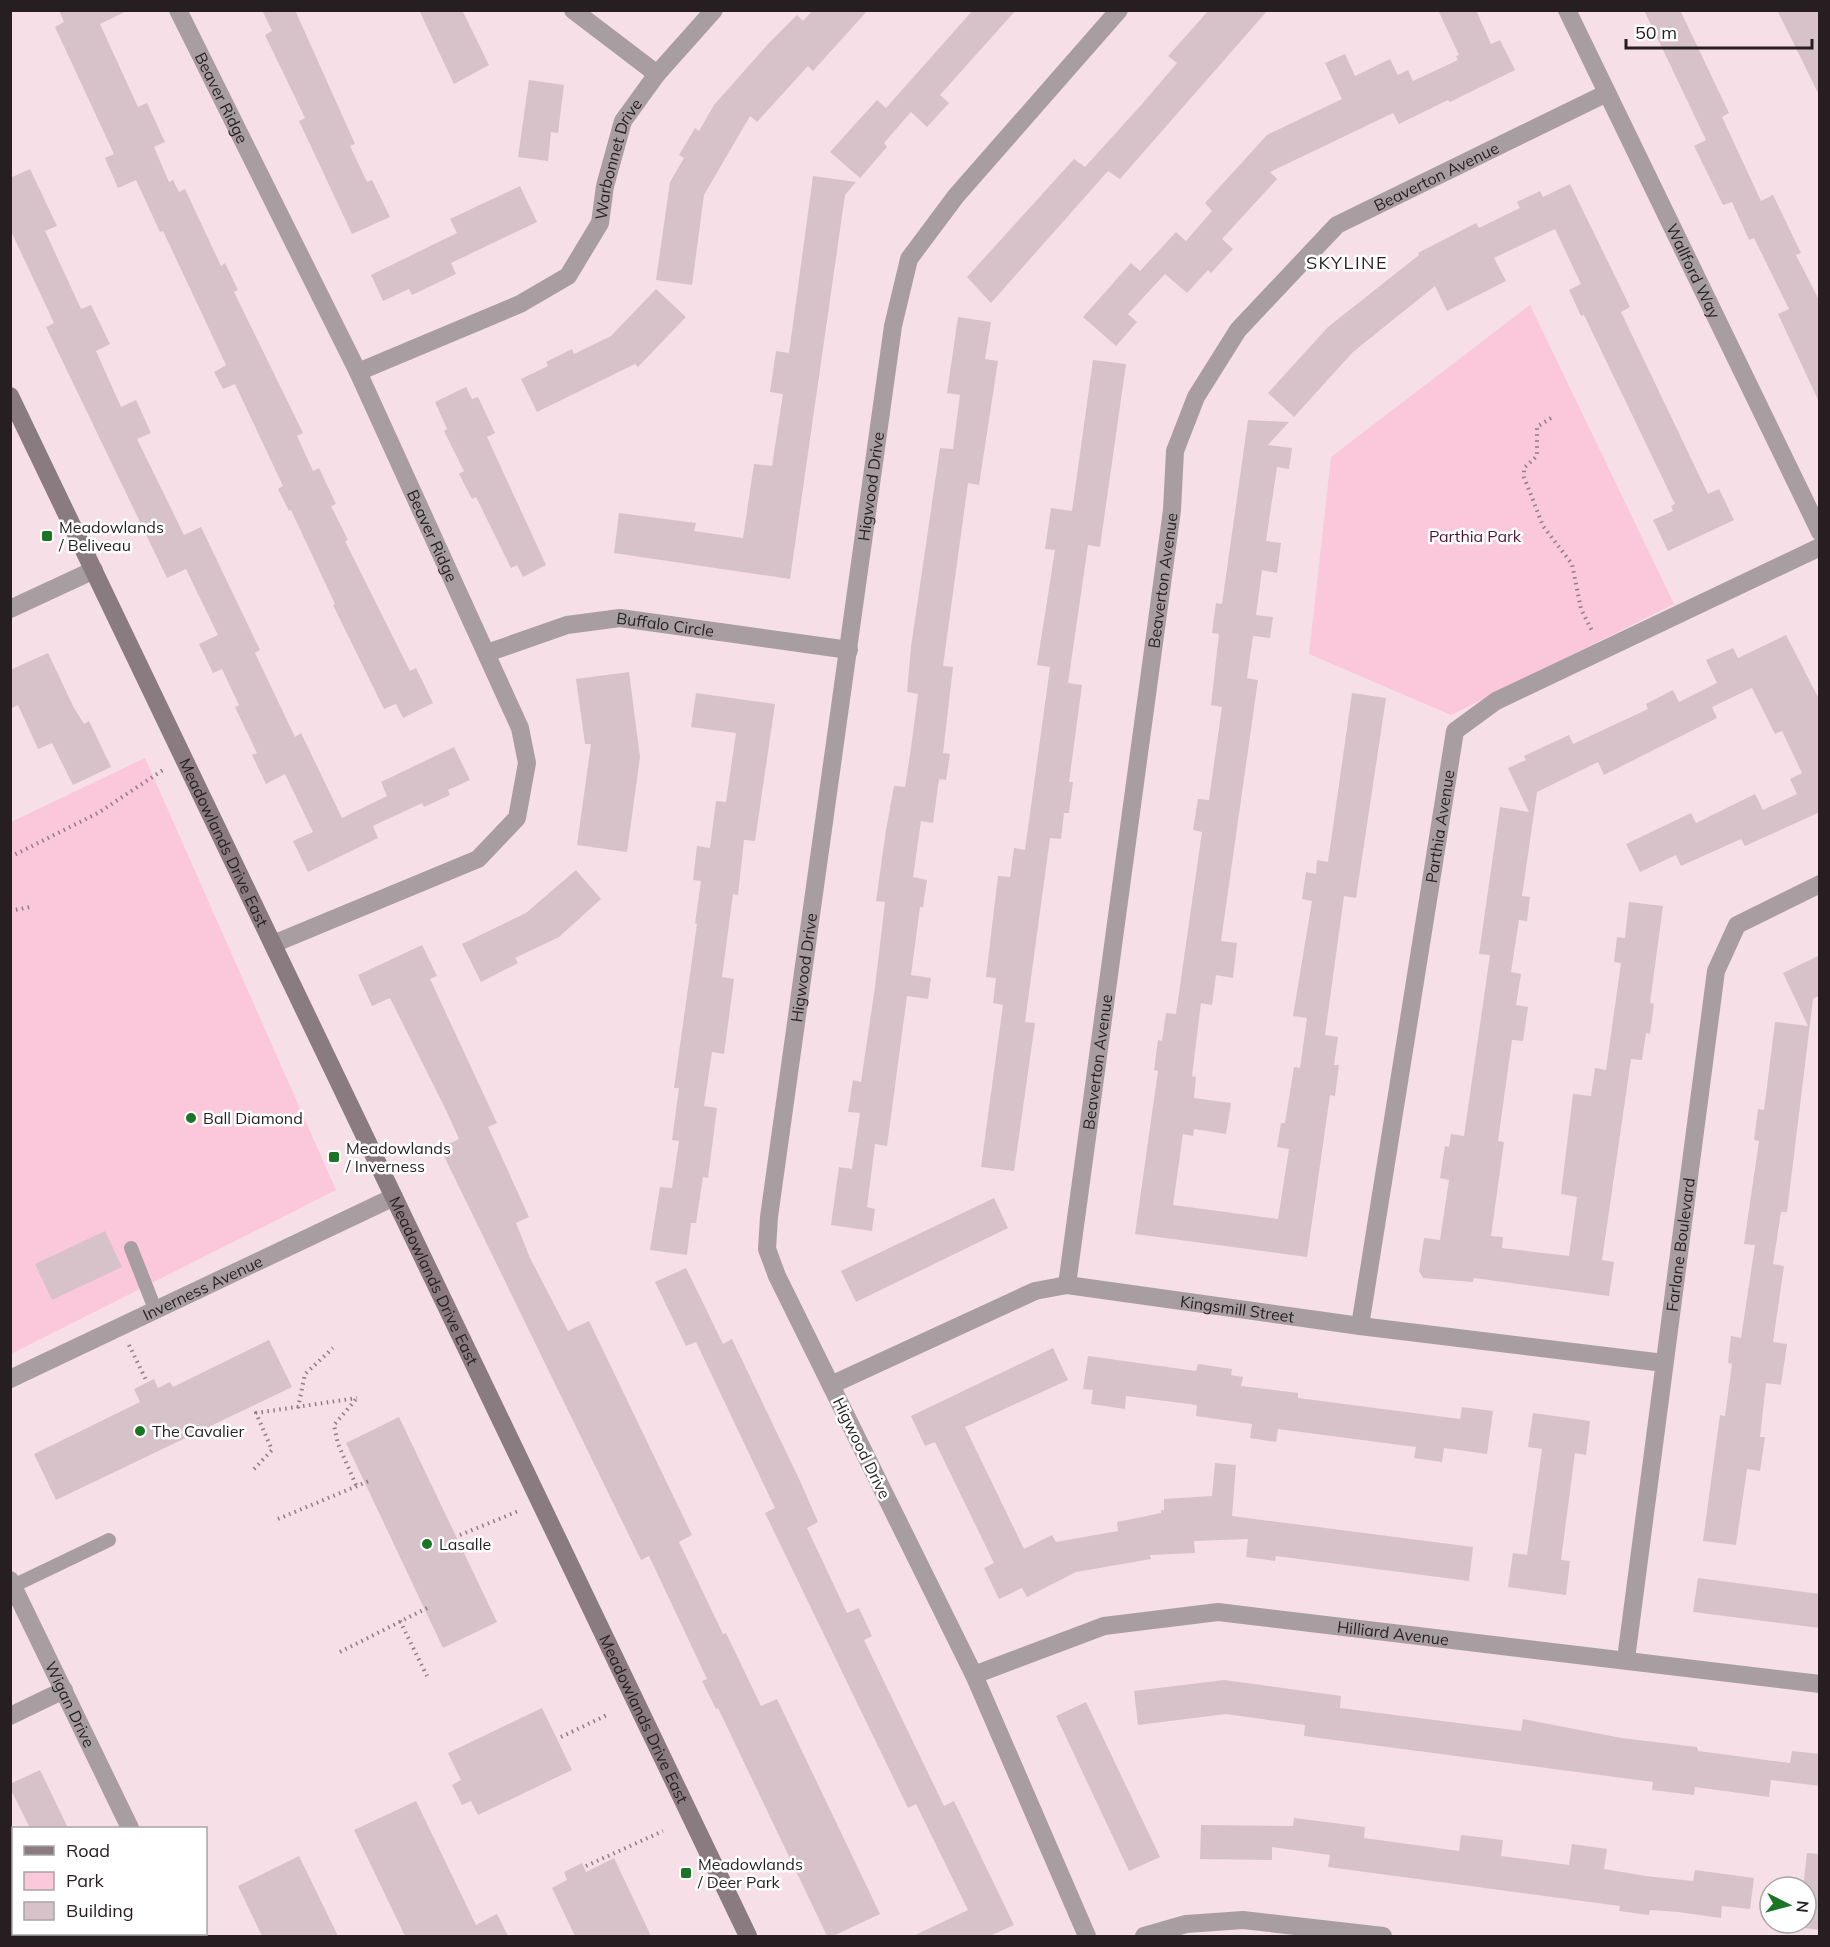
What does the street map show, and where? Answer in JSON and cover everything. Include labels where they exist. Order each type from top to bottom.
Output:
[{"type":"main road","name":"Meadowlands Drive East","points":[[10,396],[748,1936]]},
{"type":"street","name":"Beaver Ridge","points":[[178,10],[358,372],[520,728],[527,763],[517,818],[478,859],[273,944]]},
{"type":"street","points":[[573,10],[657,74]]},
{"type":"street","name":"Warbonnet Drive","points":[[358,372],[520,304],[568,276],[600,223],[605,186],[623,121],[657,74],[714,10]]},
{"type":"street","name":"Higwood Drive","points":[[1087,1936],[974,1675],[777,1276],[767,1249],[769,1217],[893,326],[909,259],[956,196],[1119,10]]},
{"type":"street","name":"Wallford Way","points":[[1567,10],[1820,532]]},
{"type":"street","name":"Beaverton Avenue","points":[[1067,1286],[1171,522],[1175,450],[1196,397],[1238,330],[1336,225],[1607,93]]},
{"type":"street","name":"Parthia Avenue","points":[[1360,1326],[1455,731],[1496,701],[1820,547]]},
{"type":"street","points":[[10,609],[94,570]]},
{"type":"street","name":"Buffalo Circle","points":[[487,653],[567,625],[620,618],[849,650]]},
{"type":"street","name":"Farlane Boulevard","points":[[1626,1659],[1716,971],[1737,925],[1820,884]]},
{"type":"street","name":"Inverness Avenue","points":[[10,1379],[394,1197]]},
{"type":"street","name":"Kingsmill Street","points":[[831,1385],[1035,1291],[1067,1286],[1360,1326],[1664,1363]]},
{"type":"street","name":"Wigan Drive","points":[[12,1583],[130,1827]]},
{"type":"street","name":"Hilliard Avenue","points":[[974,1675],[1104,1626],[1218,1612],[1820,1684]]},
{"type":"street","points":[[10,1716],[64,1690]]},
{"type":"street","points":[[1144,1936],[1186,1924],[1243,1920],[1309,1932],[1383,1936]]},
{"type":"lane","points":[[131,1248],[155,1309]]},
{"type":"lane","points":[[12,1583],[109,1540]]},
{"type":"path","points":[[1551,418],[1537,427],[1538,456],[1524,468],[1524,477],[1544,526],[1572,564],[1581,609],[1602,651]]},
{"type":"path","points":[[10,856],[88,818],[152,776],[184,759]]},
{"type":"path","points":[[10,910],[30,907]]},
{"type":"path","points":[[119,1326],[147,1382]]},
{"type":"path","points":[[298,1407],[305,1374],[333,1348]]},
{"type":"path","points":[[254,1469],[273,1450],[256,1413],[357,1398],[334,1425],[338,1443],[356,1485]]},
{"type":"path","points":[[278,1520],[369,1481]]},
{"type":"path","points":[[460,1535],[539,1503]]},
{"type":"path","points":[[340,1652],[429,1607]]},
{"type":"path","points":[[400,1622],[427,1676]]},
{"type":"path","points":[[561,1737],[607,1715]]},
{"type":"path","points":[[586,1866],[663,1831]]},
{"type":"green space","name":"Parthia Park","points":[[1530,305],[1674,604],[1451,715],[1309,654],[1331,457]]},
{"type":"green space","points":[[145,758],[336,1190],[11,1354],[11,822]]},
{"type":"building","points":[[59,10],[129,10],[100,24],[138,107],[147,103],[165,142],[154,147],[169,182],[173,180],[179,192],[185,189],[221,266],[225,263],[238,290],[234,292],[303,433],[297,436],[313,471],[319,468],[336,504],[331,506],[348,540],[345,541],[410,671],[416,668],[433,703],[403,718],[396,704],[384,709],[333,605],[335,604],[291,510],[289,511],[278,489],[283,486],[235,384],[223,389],[214,372],[226,365],[163,231],[160,232],[136,180],[118,188],[105,158],[114,154],[55,27],[64,22]]},
{"type":"building","points":[[262,10],[295,10],[355,144],[350,146],[367,182],[372,180],[390,217],[352,234],[299,121],[305,118],[265,35],[272,31]]},
{"type":"building","points":[[419,10],[462,10],[489,65],[454,84]]},
{"type":"building","points":[[813,10],[868,10],[813,71],[808,66],[757,122],[750,116],[704,195],[692,285],[656,280],[670,182],[684,158],[679,155],[695,128],[699,131],[714,105],[768,44],[797,15],[803,21]]},
{"type":"building","points":[[973,10],[1016,10],[940,95],[949,103],[927,127],[911,112],[884,143],[887,147],[860,178],[830,152],[877,100],[886,108]]},
{"type":"building","points":[[1209,10],[1268,10],[1120,179],[1108,171],[991,303],[967,277],[1074,159],[1085,167],[1177,63],[1168,56]]},
{"type":"building","points":[[1438,10],[1476,10],[1491,44],[1500,40],[1515,70],[1399,124],[1393,113],[1270,172],[1277,179],[1222,239],[1233,249],[1211,273],[1208,270],[1187,293],[1165,274],[1128,314],[1137,322],[1116,346],[1083,317],[1131,263],[1140,271],[1176,232],[1186,241],[1212,211],[1205,203],[1267,135],[1342,99],[1325,63],[1345,54],[1355,76],[1390,59],[1398,75],[1408,70],[1413,81],[1458,60],[1456,56],[1459,55]]},
{"type":"building","points":[[1644,10],[1680,10],[1729,113],[1722,117],[1761,201],[1773,195],[1801,253],[1796,255],[1820,302],[1820,404],[1778,314],[1789,309],[1754,238],[1749,240],[1732,202],[1723,205],[1694,146],[1706,140]]},
{"type":"building","points":[[1777,10],[1820,10],[1820,97],[1792,40]]},
{"type":"building","points":[[529,80],[564,85],[558,133],[551,132],[548,161],[518,157]]},
{"type":"building","points":[[30,169],[57,226],[45,231],[81,309],[91,305],[110,344],[96,351],[121,407],[136,400],[151,433],[137,439],[184,535],[201,527],[260,650],[255,653],[295,737],[301,733],[342,818],[387,796],[381,782],[454,747],[470,780],[448,790],[450,795],[424,807],[422,803],[373,826],[378,838],[308,872],[293,841],[313,832],[285,774],[266,784],[252,755],[257,753],[235,707],[239,705],[222,669],[213,673],[199,644],[218,635],[186,569],[167,578],[46,327],[54,323],[10,229],[10,178]]},
{"type":"building","points":[[813,176],[856,182],[845,195],[790,579],[614,553],[619,513],[696,523],[694,531],[743,538],[754,464],[772,466],[783,394],[770,392],[776,351],[789,353]]},
{"type":"building","points":[[1570,184],[1630,307],[1621,312],[1708,494],[1719,489],[1734,520],[1668,551],[1653,520],[1673,511],[1671,506],[1675,504],[1584,315],[1581,316],[1569,290],[1581,284],[1555,229],[1494,258],[1506,281],[1447,311],[1435,286],[1353,352],[1294,417],[1268,393],[1328,327],[1419,255],[1418,253],[1476,223],[1479,228],[1520,208],[1517,202],[1540,191],[1543,197]]},
{"type":"building","points":[[520,186],[537,222],[451,263],[456,274],[412,295],[409,289],[383,301],[371,275],[457,233],[450,219]]},
{"type":"building","points":[[656,289],[686,317],[638,367],[635,364],[537,412],[521,379],[548,366],[546,362],[572,349],[574,354],[611,336]]},
{"type":"building","points":[[958,317],[991,322],[985,359],[998,361],[979,485],[968,483],[943,666],[953,667],[943,753],[950,754],[946,780],[939,779],[933,823],[921,821],[913,877],[927,880],[923,907],[920,907],[911,975],[931,978],[928,999],[907,996],[887,1146],[875,1144],[867,1207],[875,1209],[872,1231],[831,1225],[839,1167],[852,1169],[860,1113],[848,1112],[853,1080],[861,1082],[875,987],[885,902],[876,901],[886,830],[894,786],[905,787],[911,748],[918,694],[907,692],[911,647],[940,448],[953,449],[960,395],[947,393]]},
{"type":"building","points":[[1093,360],[1126,364],[1100,547],[1088,545],[1068,683],[1082,685],[1069,782],[1073,782],[1069,813],[1064,813],[1061,839],[1050,838],[1025,1022],[1035,1023],[1014,1171],[981,1167],[1003,1005],[993,1003],[996,978],[986,977],[998,876],[1010,877],[1014,848],[1025,850],[1050,667],[1037,665],[1055,550],[1045,549],[1051,508],[1072,511]]},
{"type":"building","points":[[466,387],[472,399],[478,397],[495,433],[487,437],[546,565],[523,577],[517,565],[511,568],[476,497],[472,499],[459,474],[464,471],[444,431],[447,429],[435,402]]},
{"type":"building","points":[[1248,420],[1289,422],[1268,445],[1292,448],[1289,469],[1277,467],[1266,541],[1281,543],[1277,573],[1262,570],[1256,615],[1273,617],[1270,638],[1253,636],[1247,678],[1258,680],[1221,941],[1237,943],[1233,978],[1216,975],[1212,1005],[1201,1003],[1192,1076],[1196,1077],[1194,1098],[1231,1103],[1226,1134],[1194,1129],[1193,1136],[1183,1134],[1173,1205],[1278,1219],[1289,1149],[1277,1147],[1281,1123],[1285,1123],[1294,1067],[1300,1068],[1307,1018],[1293,1016],[1312,901],[1302,899],[1306,872],[1316,874],[1317,860],[1328,862],[1352,693],[1386,698],[1356,898],[1344,896],[1325,1035],[1338,1037],[1334,1065],[1339,1065],[1335,1096],[1330,1095],[1307,1257],[1135,1234],[1158,1071],[1154,1070],[1158,1040],[1162,1041],[1166,1013],[1176,1014],[1202,832],[1193,830],[1198,799],[1209,800],[1222,707],[1211,705],[1219,634],[1212,633],[1216,603],[1222,604]]},
{"type":"building","points":[[1786,635],[1820,701],[1820,812],[1745,846],[1741,839],[1681,866],[1676,855],[1640,872],[1626,844],[1691,813],[1696,823],[1755,794],[1763,810],[1797,794],[1790,779],[1802,773],[1782,731],[1775,734],[1752,688],[1712,707],[1717,718],[1604,775],[1598,762],[1537,792],[1522,896],[1530,897],[1527,921],[1519,920],[1511,972],[1521,974],[1516,1005],[1528,1007],[1523,1041],[1512,1040],[1498,1141],[1504,1142],[1491,1236],[1503,1237],[1502,1248],[1569,1256],[1577,1197],[1561,1194],[1573,1094],[1591,1096],[1595,1068],[1606,1070],[1621,963],[1614,962],[1617,937],[1625,938],[1629,902],[1663,906],[1650,1003],[1654,1004],[1650,1034],[1646,1033],[1642,1060],[1631,1059],[1602,1260],[1614,1262],[1609,1296],[1474,1278],[1473,1282],[1423,1278],[1419,1271],[1424,1238],[1440,1240],[1449,1180],[1440,1178],[1445,1146],[1449,1147],[1451,1134],[1464,1136],[1490,955],[1479,954],[1500,807],[1529,812],[1508,768],[1526,760],[1524,756],[1569,735],[1573,744],[1648,709],[1646,704],[1673,690],[1679,702],[1717,683],[1706,660],[1733,648],[1738,658]]},
{"type":"building","points":[[48,653],[74,708],[84,724],[89,721],[111,767],[73,785],[52,743],[38,749],[18,705],[10,709],[10,670]]},
{"type":"building","points":[[629,672],[640,757],[627,852],[577,845],[591,744],[585,744],[576,679]]},
{"type":"building","points":[[696,693],[775,704],[755,841],[744,840],[738,895],[733,894],[722,977],[734,979],[724,1054],[712,1052],[704,1106],[717,1108],[708,1178],[703,1177],[696,1223],[691,1223],[687,1255],[650,1250],[660,1187],[672,1188],[679,1141],[672,1140],[679,1088],[674,1088],[697,924],[695,923],[701,881],[693,880],[697,846],[710,848],[716,801],[726,802],[736,733],[691,727]]},
{"type":"building","points":[[576,870],[601,899],[559,937],[515,958],[518,963],[481,982],[462,944],[526,913]]},
{"type":"building","points":[[422,945],[437,976],[430,979],[497,1123],[488,1127],[529,1217],[516,1223],[530,1258],[568,1331],[589,1321],[692,1535],[679,1542],[723,1634],[726,1633],[761,1706],[777,1699],[880,1914],[833,1936],[827,1936],[718,1708],[716,1709],[702,1681],[707,1679],[649,1556],[641,1560],[440,1148],[459,1139],[446,1110],[390,998],[372,1006],[358,975]]},
{"type":"building","points":[[1820,955],[1820,995],[1813,999],[1787,1212],[1781,1212],[1773,1264],[1784,1266],[1773,1342],[1787,1344],[1781,1385],[1766,1383],[1760,1437],[1765,1437],[1760,1471],[1747,1469],[1736,1545],[1703,1541],[1720,1415],[1725,1416],[1732,1364],[1728,1363],[1731,1336],[1741,1338],[1755,1245],[1744,1244],[1759,1141],[1754,1140],[1758,1109],[1764,1110],[1775,1022],[1808,1026],[1783,973]]},
{"type":"building","points":[[994,1198],[1008,1228],[856,1302],[841,1271]]},
{"type":"building","points":[[105,1231],[122,1267],[52,1300],[35,1264]]},
{"type":"building","points":[[686,1268],[723,1344],[732,1339],[800,1481],[818,1522],[807,1528],[847,1613],[859,1608],[872,1636],[864,1640],[944,1806],[954,1801],[1014,1925],[990,1936],[913,1936],[968,1910],[916,1804],[908,1808],[765,1513],[775,1508],[696,1342],[686,1346],[655,1282]]},
{"type":"building","name":"The Cavalier","points":[[269,1340],[292,1387],[56,1500],[34,1454],[140,1402],[134,1389],[154,1379],[158,1388],[170,1382],[173,1387]]},
{"type":"building","points":[[1053,1348],[1068,1380],[965,1427],[1024,1549],[1052,1535],[1056,1542],[1118,1531],[1117,1522],[1161,1513],[1161,1510],[1164,1510],[1164,1499],[1212,1496],[1215,1463],[1236,1465],[1232,1516],[1473,1547],[1469,1581],[1276,1556],[1275,1561],[1246,1557],[1248,1539],[1194,1541],[1195,1553],[1150,1555],[1151,1559],[1076,1572],[1027,1597],[1022,1588],[999,1599],[984,1568],[994,1563],[935,1442],[925,1446],[911,1416]]},
{"type":"building","points":[[1088,1356],[1196,1371],[1198,1364],[1232,1369],[1231,1375],[1243,1377],[1241,1386],[1298,1393],[1298,1398],[1460,1419],[1462,1407],[1493,1411],[1487,1454],[1444,1448],[1442,1462],[1414,1458],[1416,1447],[1278,1429],[1276,1442],[1250,1438],[1252,1424],[1196,1416],[1197,1405],[1126,1396],[1125,1409],[1091,1404],[1093,1390],[1083,1389]]},
{"type":"building","points":[[1533,1413],[1590,1421],[1586,1455],[1575,1453],[1561,1560],[1570,1561],[1566,1595],[1508,1587],[1513,1553],[1527,1555],[1542,1449],[1528,1447]]},
{"type":"building","name":"Lasalle","points":[[399,1417],[497,1622],[443,1648],[346,1443]]},
{"type":"building","points":[[1698,1578],[1820,1594],[1820,1628],[1693,1612]]},
{"type":"building","points":[[1224,1680],[1341,1696],[1340,1708],[1521,1731],[1523,1719],[1621,1738],[1697,1747],[1698,1751],[1790,1763],[1792,1751],[1820,1754],[1820,1786],[1771,1780],[1769,1797],[1695,1787],[1694,1795],[1652,1790],[1653,1782],[1304,1736],[1305,1725],[1226,1714],[1138,1725],[1134,1691]]},
{"type":"building","points":[[1086,1702],[1160,1857],[1129,1871],[1056,1716]]},
{"type":"building","points":[[542,1708],[572,1770],[478,1815],[471,1801],[462,1805],[452,1785],[461,1780],[448,1753]]},
{"type":"building","points":[[40,1770],[68,1827],[30,1827],[10,1784]]},
{"type":"building","points":[[416,1801],[476,1925],[497,1914],[508,1936],[405,1936],[354,1830]]},
{"type":"building","points":[[1294,1818],[1365,1827],[1364,1838],[1459,1851],[1461,1835],[1503,1840],[1501,1856],[1569,1865],[1572,1844],[1607,1849],[1604,1869],[1646,1876],[1693,1881],[1695,1870],[1754,1878],[1750,1909],[1722,1906],[1721,1918],[1650,1910],[1649,1915],[1619,1911],[1620,1906],[1328,1867],[1330,1855],[1272,1847],[1272,1860],[1200,1859],[1201,1825],[1293,1826]]},
{"type":"building","points":[[1807,1853],[1820,1854],[1820,1930],[1818,1930],[1818,1875],[1804,1875]]},
{"type":"building","points":[[299,1856],[338,1936],[262,1936],[238,1886]]},
{"type":"building","points":[[614,1858],[651,1936],[575,1936],[552,1888],[567,1880],[564,1872],[582,1863],[586,1872]]},
{"type":"place","name":"Meadowlands / Beliveau","points":[[47,536]]},
{"type":"place","name":"Ball Diamond","points":[[191,1118]]},
{"type":"place","name":"Meadowlands / Inverness","points":[[334,1157]]},
{"type":"place","name":"The Cavalier","points":[[140,1431]]},
{"type":"place","name":"Lasalle","points":[[427,1544]]},
{"type":"place","name":"Meadowlands / Deer Park","points":[[686,1873]]},
{"type":"district","name":"SKYLINE","points":[[1347,263]]}]
